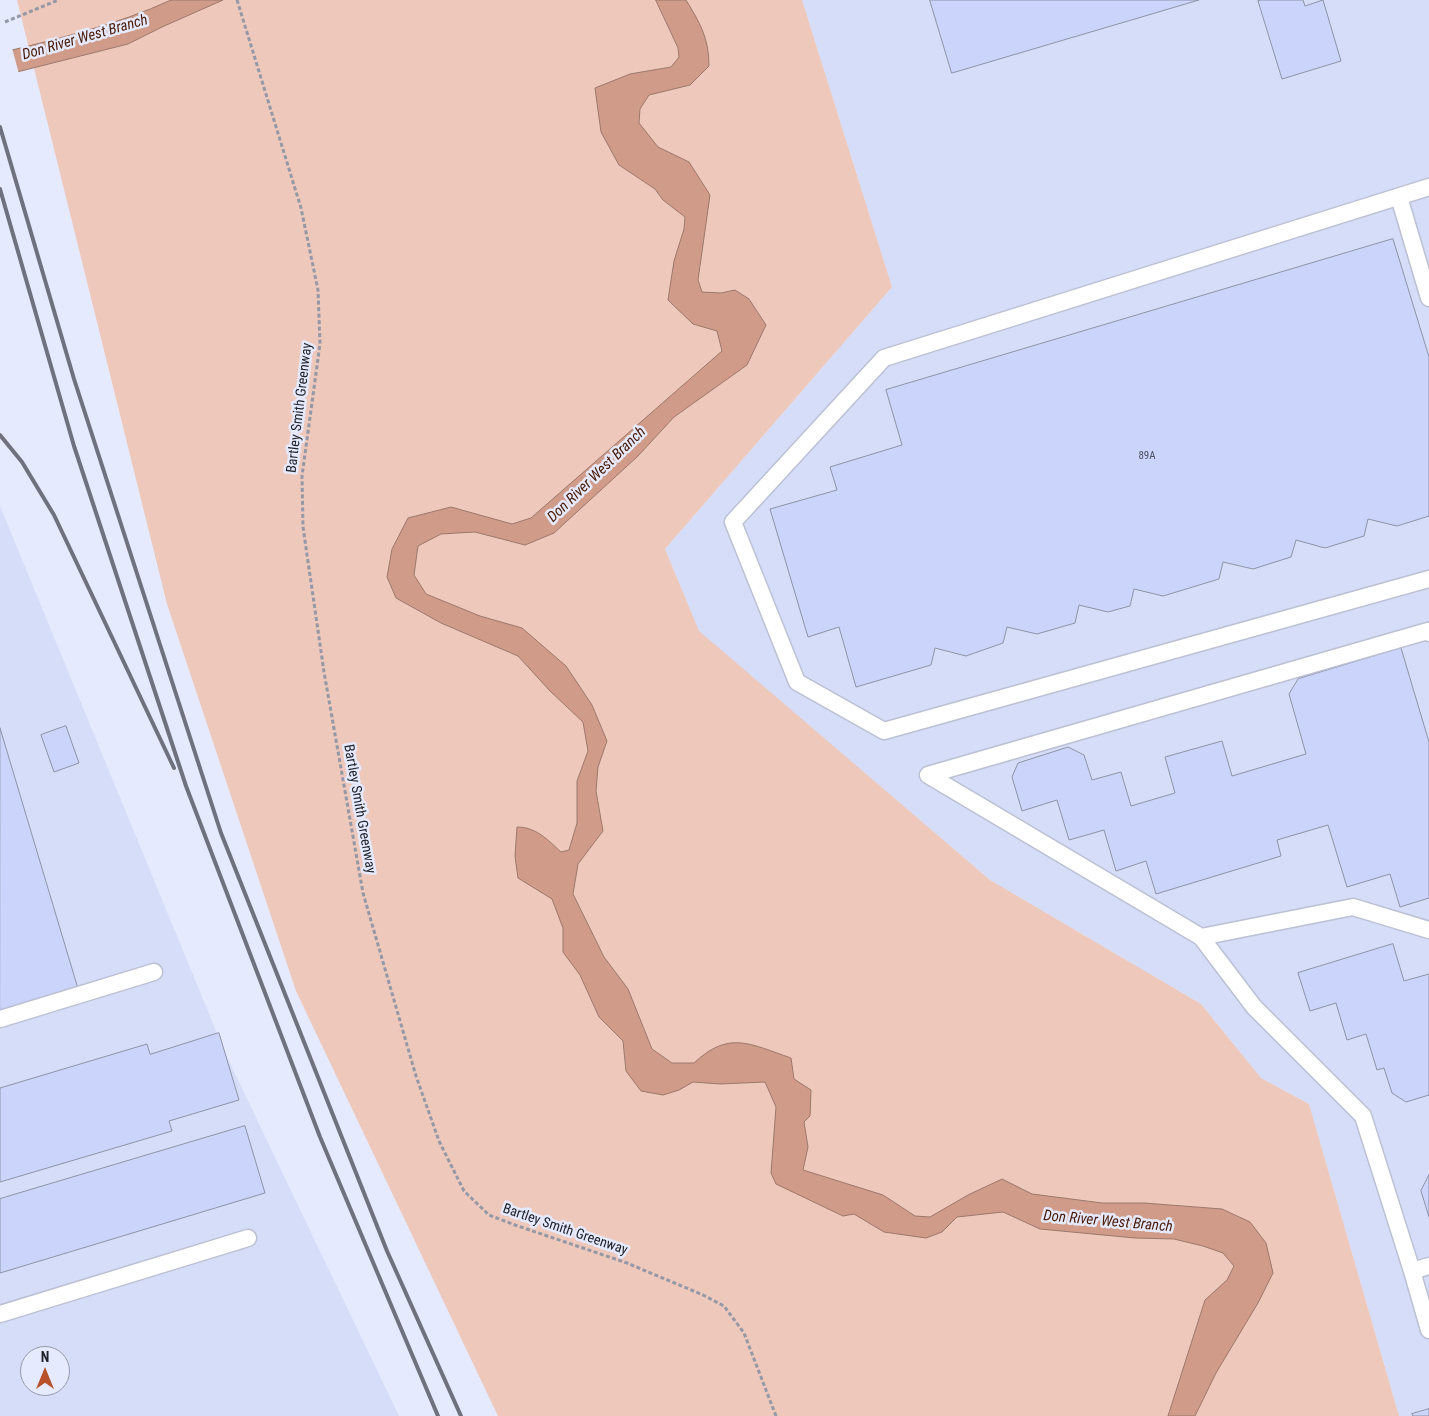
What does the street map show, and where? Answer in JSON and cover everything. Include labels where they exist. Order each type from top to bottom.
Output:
[{"type":"lane","points":[[1429,187],[884,358],[733,522],[797,682],[884,730],[1429,579]]},
{"type":"lane","points":[[1399,197],[1429,298]]},
{"type":"lane","points":[[1429,633],[1428,631],[928,775],[1200,937],[1254,1007],[1363,1116],[1429,1330]]},
{"type":"lane","points":[[1200,937],[1353,908],[1429,930]]},
{"type":"lane","points":[[0,1019],[154,972]]},
{"type":"lane","points":[[0,1314],[248,1238]]},
{"type":"lane","points":[[1412,1271],[1429,1266]]},
{"type":"path","points":[[5,22],[58,0]]},
{"type":"path","name":"Bartley Smith Greenway","points":[[237,0],[301,208],[318,290],[320,344],[302,476],[304,527],[325,681],[363,893],[416,1076],[439,1141],[464,1191],[489,1215],[514,1226],[628,1263],[704,1295],[724,1306],[744,1333],[776,1416]]},
{"type":"shaded area","points":[[17,0],[802,0],[892,287],[665,549],[699,631],[990,880],[1201,1004],[1261,1078],[1309,1104],[1399,1416],[498,1416],[296,991],[167,604]]},
{"type":"shaded area","points":[[802,0],[1429,0],[1429,1416],[1399,1416],[1309,1104],[1261,1078],[1201,1004],[990,880],[699,632],[665,549],[892,287]]},
{"type":"shaded area","points":[[0,506],[226,1055],[399,1416],[0,1416]]},
{"type":"water","name":"Don River West Branch","points":[[171,0],[223,0],[128,44],[0,75],[0,53],[108,24]]},
{"type":"water","name":"Don River West Branch","points":[[656,0],[686,0],[703,31],[709,56],[709,66],[690,85],[649,95],[640,109],[639,123],[658,147],[689,162],[710,195],[698,280],[702,292],[721,293],[735,290],[749,299],[766,325],[747,365],[674,417],[638,456],[554,533],[525,545],[475,532],[441,534],[418,546],[414,575],[426,594],[480,616],[522,628],[566,666],[592,705],[607,741],[598,767],[596,791],[603,831],[578,864],[573,894],[604,957],[628,989],[652,1049],[672,1063],[694,1063],[718,1046],[729,1043],[752,1045],[791,1058],[794,1079],[811,1090],[810,1116],[804,1122],[808,1147],[803,1170],[883,1195],[915,1216],[930,1217],[968,1195],[1002,1179],[1032,1194],[1102,1203],[1144,1203],[1222,1209],[1250,1222],[1266,1243],[1273,1273],[1258,1303],[1216,1373],[1195,1416],[1168,1416],[1205,1300],[1227,1280],[1234,1266],[1223,1253],[1174,1239],[1135,1238],[1040,1229],[1003,1212],[957,1217],[942,1232],[926,1238],[884,1232],[854,1214],[843,1216],[776,1184],[771,1173],[776,1107],[765,1082],[720,1084],[693,1082],[679,1090],[663,1095],[641,1091],[626,1071],[623,1041],[599,1017],[580,975],[563,952],[563,928],[552,899],[518,878],[515,856],[517,827],[536,832],[561,852],[569,850],[577,823],[577,781],[588,751],[583,722],[550,691],[518,656],[441,623],[396,598],[387,577],[392,549],[408,518],[451,507],[512,524],[531,518],[722,351],[717,331],[693,324],[668,300],[674,261],[684,229],[685,217],[663,200],[655,189],[619,165],[601,132],[595,88],[630,74],[671,67],[679,57],[678,48]]},
{"type":"pier","points":[[12,48],[19,74],[0,78],[0,50]]},
{"type":"building","points":[[930,0],[1199,0],[952,73]]},
{"type":"building","points":[[1303,0],[1305,6],[1323,0],[1341,61],[1282,79],[1258,1]]},
{"type":"building","points":[[1393,239],[1429,357],[1429,516],[1397,526],[1368,519],[1364,536],[1325,548],[1296,540],[1291,557],[1253,569],[1223,562],[1219,579],[1163,596],[1134,589],[1130,606],[1108,612],[1079,605],[1075,623],[1037,634],[1007,627],[1003,643],[966,656],[935,648],[931,665],[856,687],[839,627],[808,637],[770,509],[837,490],[830,467],[902,445],[886,390]]},
{"type":"building","points":[[1401,648],[1429,742],[1429,898],[1400,907],[1390,874],[1347,887],[1328,825],[1277,840],[1281,856],[1156,894],[1146,861],[1116,871],[1104,830],[1069,840],[1057,800],[1022,811],[1012,777],[1018,763],[1068,747],[1084,755],[1092,780],[1121,772],[1131,806],[1175,793],[1165,757],[1222,741],[1232,776],[1306,754],[1289,694],[1298,679]]},
{"type":"building","points":[[66,726],[79,763],[54,772],[41,735]]},
{"type":"building","points":[[0,728],[79,992],[0,1015]]},
{"type":"building","points":[[1393,944],[1404,981],[1429,974],[1429,1095],[1406,1102],[1392,1093],[1384,1068],[1377,1070],[1366,1034],[1347,1040],[1336,1003],[1310,1011],[1298,973]]},
{"type":"building","points":[[219,1033],[239,1100],[169,1121],[172,1131],[0,1182],[0,1088],[147,1044],[150,1054]]},
{"type":"building","points":[[245,1126],[265,1193],[0,1273],[0,1199]]},
{"type":"building","points":[[1429,1175],[1429,1217],[1421,1191]]},
{"type":"building","points":[[1429,1409],[1429,1416],[1413,1416],[1412,1414]]},
{"type":"railway","points":[[0,127],[74,379],[221,833],[387,1251],[461,1416]]},
{"type":"railway","points":[[0,189],[74,446],[186,786],[320,1137],[438,1416]]},
{"type":"railway","points":[[0,435],[22,462],[54,515],[174,768]]}]
